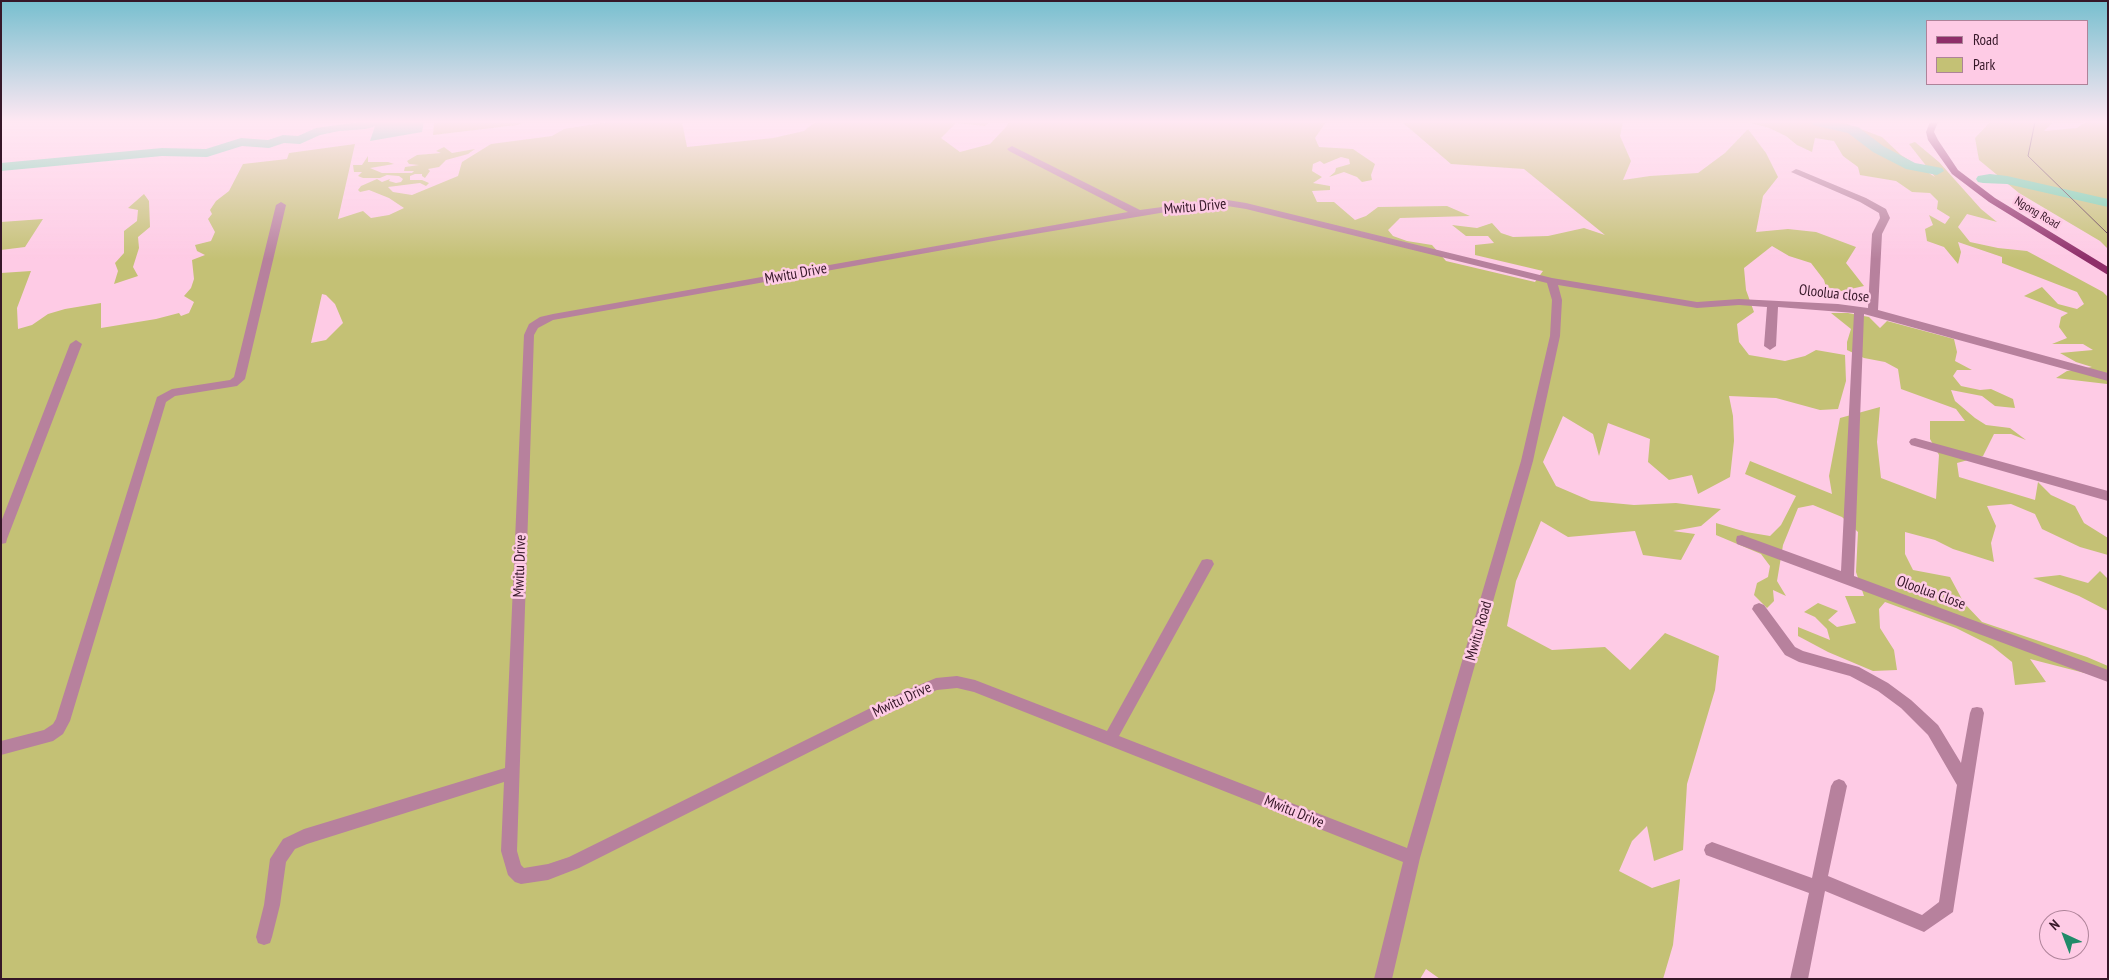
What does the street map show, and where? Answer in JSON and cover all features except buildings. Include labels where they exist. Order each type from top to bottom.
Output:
[{"type":"main road","name":"Ngong Road","points":[[1952,168],[1992,200],[2108,272]]},
{"type":"street","points":[[1048,168],[1137,214]]},
{"type":"street","points":[[1796,172],[1877,207],[1886,215],[1877,234],[1873,312]]},
{"type":"street","name":"Mwitu Drive","points":[[1412,858],[975,686],[957,682],[936,684],[912,694],[573,863],[548,872],[522,876],[514,869],[509,851],[529,334],[536,323],[554,317],[1137,214],[1196,204],[1221,202],[1246,206],[1552,281]]},
{"type":"street","points":[[1,748],[48,736],[58,729],[63,721],[161,400],[172,393],[232,384],[240,379],[281,205]]},
{"type":"street","name":"Oloolua close","points":[[1552,281],[1681,304],[1711,306],[1739,302],[1838,307],[1873,312],[2108,376]]},
{"type":"street","name":"Mwitu Road","points":[[1383,979],[1412,858],[1527,462],[1555,336],[1557,300],[1552,281]]},
{"type":"street","points":[[1770,346],[1773,304]]},
{"type":"street","points":[[1848,580],[1859,310]]},
{"type":"street","points":[[1,539],[76,344]]},
{"type":"street","points":[[1915,442],[2108,496]]},
{"type":"street","name":"Oloolua Close","points":[[1742,540],[2108,676]]},
{"type":"street","points":[[1110,739],[1207,564]]},
{"type":"street","points":[[1759,609],[1790,651],[1799,656],[1854,671],[1884,687],[1906,704],[1933,730],[1964,786]]},
{"type":"street","points":[[1712,850],[1819,884],[1924,924],[1947,906],[1964,786],[1977,713]]},
{"type":"street","points":[[264,937],[272,904],[278,859],[289,844],[512,773]]},
{"type":"street","points":[[1799,979],[1839,786]]},
{"type":"green space","points":[[241,168],[350,168],[338,219],[363,211],[371,218],[389,215],[404,208],[389,198],[369,190],[360,192],[358,190],[361,186],[377,179],[382,182],[390,179],[389,181],[396,183],[401,182],[403,179],[399,176],[387,175],[380,178],[363,178],[358,176],[362,172],[354,172],[353,168],[372,168],[370,168],[382,173],[412,173],[414,171],[404,171],[405,168],[435,168],[428,169],[430,171],[425,178],[422,174],[410,176],[410,180],[422,180],[429,183],[426,186],[420,183],[388,187],[393,192],[412,195],[458,176],[460,168],[1312,168],[1312,171],[1322,177],[1313,183],[1330,186],[1330,190],[1312,191],[1317,202],[1334,202],[1355,220],[1366,216],[1378,207],[1447,206],[1470,216],[1400,218],[1388,230],[1393,236],[1407,241],[1432,245],[1446,261],[1535,282],[1543,271],[1475,255],[1475,245],[1494,243],[1488,236],[1466,236],[1452,225],[1477,228],[1492,223],[1501,233],[1513,237],[1548,236],[1584,228],[1605,235],[1524,169],[1506,168],[1628,168],[1623,180],[1698,173],[1705,168],[1773,168],[1778,177],[1763,196],[1756,232],[1788,229],[1816,232],[1856,247],[1846,263],[1864,286],[1828,294],[1824,280],[1811,263],[1789,256],[1772,246],[1744,268],[1746,290],[1754,312],[1737,324],[1739,342],[1749,355],[1785,361],[1805,356],[1816,350],[1845,355],[1846,381],[1838,409],[1820,410],[1776,398],[1729,396],[1733,416],[1734,441],[1730,477],[1698,494],[1692,475],[1669,480],[1648,462],[1650,439],[1608,423],[1599,456],[1593,434],[1563,416],[1543,462],[1556,486],[1591,501],[1634,505],[1676,503],[1721,509],[1701,526],[1673,531],[1695,534],[1681,560],[1643,555],[1635,531],[1568,537],[1541,521],[1516,581],[1507,626],[1552,650],[1605,647],[1630,670],[1665,633],[1719,656],[1715,690],[1687,784],[1683,850],[1654,861],[1647,826],[1632,841],[1619,871],[1652,888],[1680,879],[1673,945],[1663,979],[1440,979],[1426,969],[1420,979],[1,979],[1,273],[31,271],[17,308],[18,329],[32,325],[48,314],[101,303],[101,328],[156,319],[179,313],[181,316],[189,313],[194,302],[184,296],[191,288],[194,279],[192,260],[205,255],[197,251],[195,245],[211,241],[215,232],[208,219],[212,214],[210,210],[216,201],[229,191]],"holes":[[[322,294],[326,295],[335,304],[343,323],[326,340],[311,343]]]},
{"type":"green space","points":[[1336,168],[1374,168],[1371,175],[1372,180],[1362,182],[1357,177],[1344,172],[1329,177],[1335,172]]},
{"type":"green space","points":[[1858,168],[1921,168],[1935,177],[1928,168],[1944,168],[1981,209],[1997,222],[1967,214],[1958,227],[1970,242],[1998,248],[2027,251],[2103,292],[2108,297],[2107,384],[2056,378],[2067,371],[2092,367],[2076,362],[2060,353],[2093,350],[2083,344],[2052,344],[2067,338],[2059,327],[2061,317],[2068,313],[2024,296],[2042,287],[2058,304],[2077,309],[2084,304],[2077,292],[2002,263],[2002,257],[1958,242],[1961,252],[1958,264],[1944,247],[1927,241],[1925,229],[1933,225],[1929,215],[1945,224],[1950,217],[1937,209],[1938,201],[1930,193],[1912,192],[1896,181],[1860,175]]},
{"type":"green space","points":[[1988,168],[2108,168],[2108,249],[2100,241],[2019,193]]},
{"type":"green space","points":[[144,194],[149,201],[150,227],[138,237],[139,248],[133,267],[138,276],[114,284],[118,271],[115,263],[124,253],[124,231],[137,221],[138,210],[128,208]]},
{"type":"green space","points":[[43,219],[25,247],[1,250],[1,222]]},
{"type":"green space","points":[[1831,313],[1848,313],[1869,317],[1880,328],[1887,321],[1954,339],[1957,352],[1955,361],[1972,370],[1957,370],[1953,376],[1961,386],[1980,390],[1991,389],[2013,399],[2015,408],[1995,406],[1982,396],[1951,390],[1955,401],[1975,418],[1986,425],[2010,428],[2026,440],[2011,434],[1994,434],[1983,456],[1957,463],[1959,477],[2035,500],[2038,482],[2051,495],[2075,506],[2084,523],[2108,538],[2108,555],[2080,547],[2042,529],[2035,514],[2011,504],[1987,506],[1996,526],[1991,543],[1994,562],[1953,549],[1935,540],[1905,532],[1905,554],[1913,570],[1950,577],[1964,603],[1982,622],[2087,657],[2108,666],[2108,679],[2030,659],[2046,682],[2015,685],[2012,662],[1992,646],[1956,628],[1885,602],[1879,609],[1880,628],[1894,650],[1897,670],[1873,671],[1828,652],[1798,636],[1798,627],[1830,640],[1827,629],[1815,617],[1804,612],[1818,603],[1838,611],[1828,620],[1837,627],[1856,623],[1845,596],[1864,596],[1856,572],[1858,532],[1842,517],[1813,505],[1798,508],[1783,545],[1777,581],[1786,596],[1773,590],[1774,601],[1767,608],[1754,595],[1757,583],[1768,577],[1770,566],[1761,554],[1716,535],[1716,523],[1746,532],[1770,536],[1781,525],[1796,496],[1745,474],[1750,461],[1832,494],[1829,476],[1840,418],[1880,407],[1877,442],[1881,478],[1936,499],[1939,455],[1930,439],[1930,421],[1965,421],[1956,409],[1901,389],[1898,369],[1885,362],[1864,358],[1847,350],[1851,329]]},
{"type":"green space","points":[[2100,571],[2108,579],[2108,611],[2079,596],[2033,578],[2060,575],[2088,583]]},
{"type":"waterway","points":[[1920,168],[1937,171]]},
{"type":"waterway","points":[[1983,179],[2007,180],[2108,203]]},
{"type":"tram line","points":[[2040,168],[2108,234]]}]
